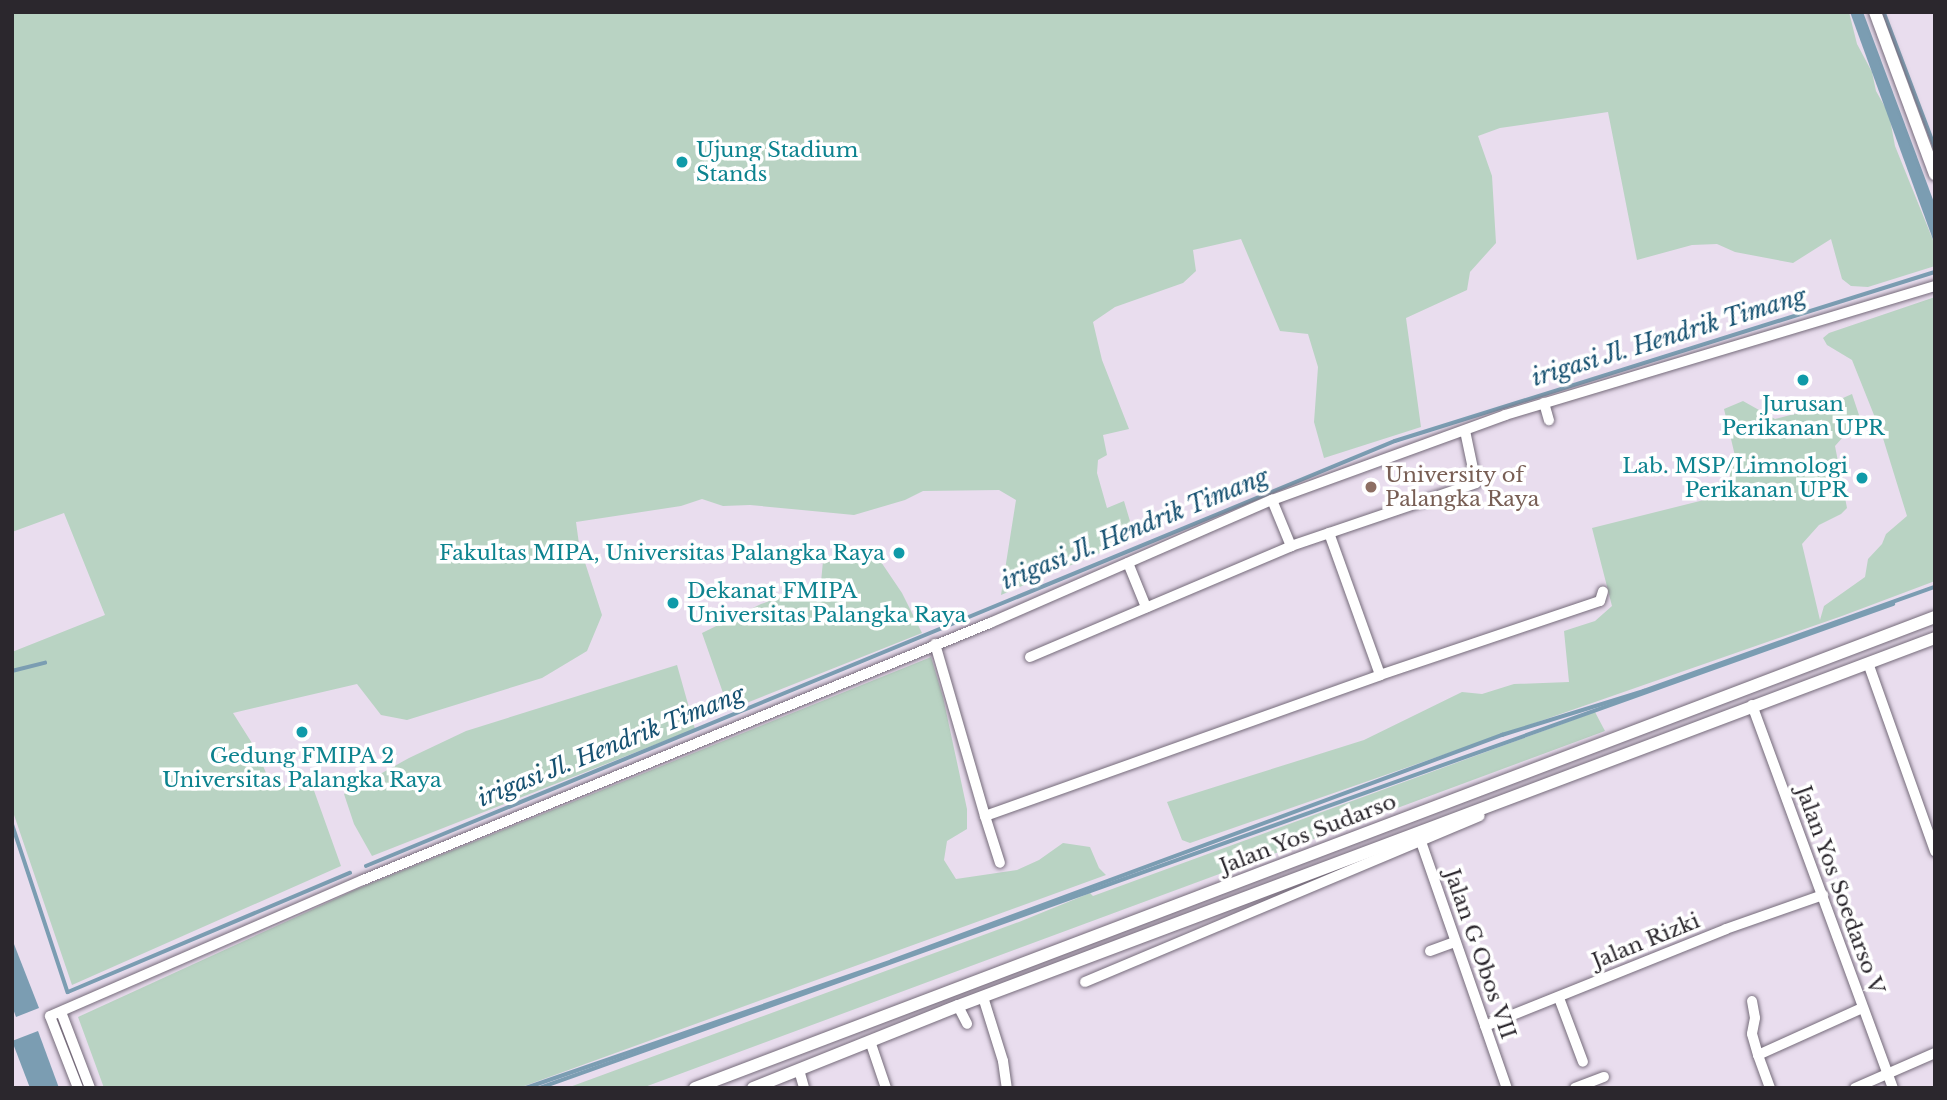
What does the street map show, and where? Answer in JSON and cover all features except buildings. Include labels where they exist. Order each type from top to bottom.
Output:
[{"type":"main road","points":[[1875,12],[1935,174]]},
{"type":"main road","name":"Jalan Yos Sudarso","points":[[695,1088],[1935,617]]},
{"type":"main road","points":[[1918,624],[1930,640]]},
{"type":"main road","name":"Jalan Yos Sudarso","points":[[753,1088],[958,1006],[1660,739],[1930,640]]},
{"type":"main road","points":[[1618,736],[1624,754]]},
{"type":"main road","points":[[1194,898],[1201,915]]},
{"type":"street","points":[[56,1014],[363,880],[935,644],[1272,500],[1544,403],[1935,286]]},
{"type":"street","points":[[1544,403],[1549,420]]},
{"type":"street","points":[[1030,657],[1291,546],[1476,483],[1465,430]]},
{"type":"street","points":[[1272,500],[1291,546]]},
{"type":"street","points":[[1329,533],[1380,675]]},
{"type":"street","points":[[1128,563],[1146,607]]},
{"type":"street","points":[[985,816],[1380,675],[1600,601],[1603,591]]},
{"type":"street","points":[[935,644],[1000,863]]},
{"type":"street","points":[[1868,663],[1935,851]]},
{"type":"street","name":"Jalan Yos Soedarso V","points":[[1752,705],[1893,1088]]},
{"type":"street","points":[[1085,982],[1660,739]]},
{"type":"street","name":"Jalan G Obos VII","points":[[1418,833],[1507,1088]]},
{"type":"street","name":"Jalan Rizki","points":[[1485,1026],[1726,929],[1823,895]]},
{"type":"street","points":[[1430,951],[1455,942]]},
{"type":"street","points":[[983,997],[1003,1061],[1007,1088]]},
{"type":"street","points":[[1559,998],[1583,1062]]},
{"type":"street","points":[[1752,1001],[1755,1018],[1752,1034],[1770,1088]]},
{"type":"street","points":[[958,1006],[967,1024]]},
{"type":"street","points":[[1758,1055],[1862,1008]]},
{"type":"street","points":[[56,1014],[78,1088]]},
{"type":"street","points":[[56,1014],[90,1088]]},
{"type":"street","points":[[870,1041],[886,1088]]},
{"type":"street","points":[[1855,1088],[1935,1053]]},
{"type":"street","points":[[799,1070],[804,1088]]},
{"type":"street","points":[[1575,1088],[1604,1077]]},
{"type":"green space","points":[[12,12],[1849,12],[1857,44],[1872,72],[1876,91],[1889,114],[1895,146],[1935,245],[1935,266],[1868,287],[1851,286],[1842,279],[1831,239],[1793,263],[1735,252],[1717,244],[1692,245],[1637,260],[1608,112],[1500,128],[1478,136],[1492,176],[1496,243],[1470,272],[1467,290],[1406,318],[1421,427],[1324,458],[1314,422],[1318,367],[1308,334],[1280,331],[1241,239],[1193,250],[1196,271],[1183,283],[1115,307],[1093,322],[1102,360],[1129,429],[1103,435],[1107,455],[1098,460],[1097,473],[1107,508],[1124,501],[1135,538],[1001,595],[1016,500],[999,490],[923,491],[905,500],[854,515],[750,505],[723,506],[702,499],[681,506],[576,522],[579,544],[602,615],[587,651],[542,678],[407,720],[381,715],[357,684],[233,713],[257,751],[273,790],[304,780],[312,785],[341,866],[72,985],[12,809],[12,652],[105,615],[64,513],[12,532]]},
{"type":"green space","points":[[1935,297],[1935,581],[1842,616],[1190,843],[1182,840],[1167,802],[1364,740],[1462,692],[1482,694],[1514,684],[1569,682],[1564,631],[1595,621],[1612,606],[1592,528],[1716,497],[1730,487],[1730,465],[1735,456],[1724,409],[1743,401],[1775,419],[1825,406],[1852,394],[1864,430],[1843,437],[1835,446],[1847,508],[1819,525],[1802,544],[1820,620],[1824,606],[1865,577],[1868,559],[1882,544],[1886,534],[1907,516],[1882,435],[1852,360],[1827,345],[1823,338],[1829,333]]},
{"type":"green space","points":[[849,554],[877,556],[902,593],[922,633],[729,710],[702,633],[761,604],[821,582],[823,561],[830,562]]},
{"type":"green space","points":[[931,657],[943,697],[967,809],[967,829],[947,841],[944,860],[956,879],[1017,870],[1039,860],[1063,843],[1090,847],[1099,868],[1106,875],[519,1088],[104,1088],[78,1017],[355,890]]},
{"type":"green space","points":[[677,665],[695,729],[372,856],[354,824],[344,794],[409,758],[466,731]]},
{"type":"green space","points":[[1595,712],[1605,731],[642,1088],[567,1088],[1019,922],[1090,893],[1093,896]]},
{"type":"water","points":[[1850,12],[1863,12],[1935,205],[1935,245]]},
{"type":"water","points":[[12,939],[39,1008],[16,1017],[12,1006]]},
{"type":"water","points":[[38,1031],[59,1088],[30,1088],[12,1041]]},
{"type":"waterway","points":[[1884,12],[1935,147]]},
{"type":"waterway","name":"irigasi Jl. Hendrik Timang","points":[[366,866],[1395,441],[1935,272]]},
{"type":"waterway","points":[[526,1088],[892,961],[1502,735],[1644,691],[1935,587]]},
{"type":"waterway","points":[[540,1088],[1893,604]]},
{"type":"waterway","name":"irigasi Jl. Hendrik Timang","points":[[12,671],[45,663]]},
{"type":"waterway","name":"irigasi Jl. Hendrik Timang","points":[[12,823],[68,992],[350,873]]},
{"type":"place","name":"Ujung Stadium Stands","points":[[682,162]]},
{"type":"place","name":"Jurusan Perikanan UPR","points":[[1803,380]]},
{"type":"place","name":"Lab. MSP/Limnologi Perikanan UPR","points":[[1862,478]]},
{"type":"place","name":"University of Palangka Raya","points":[[1371,487]]},
{"type":"place","name":"Fakultas MIPA, Universitas Palangka Raya","points":[[899,553]]},
{"type":"place","name":"Dekanat FMIPA Universitas Palangka Raya","points":[[673,603]]},
{"type":"place","name":"Gedung FMIPA 2 Universitas Palangka Raya","points":[[302,732]]}]
